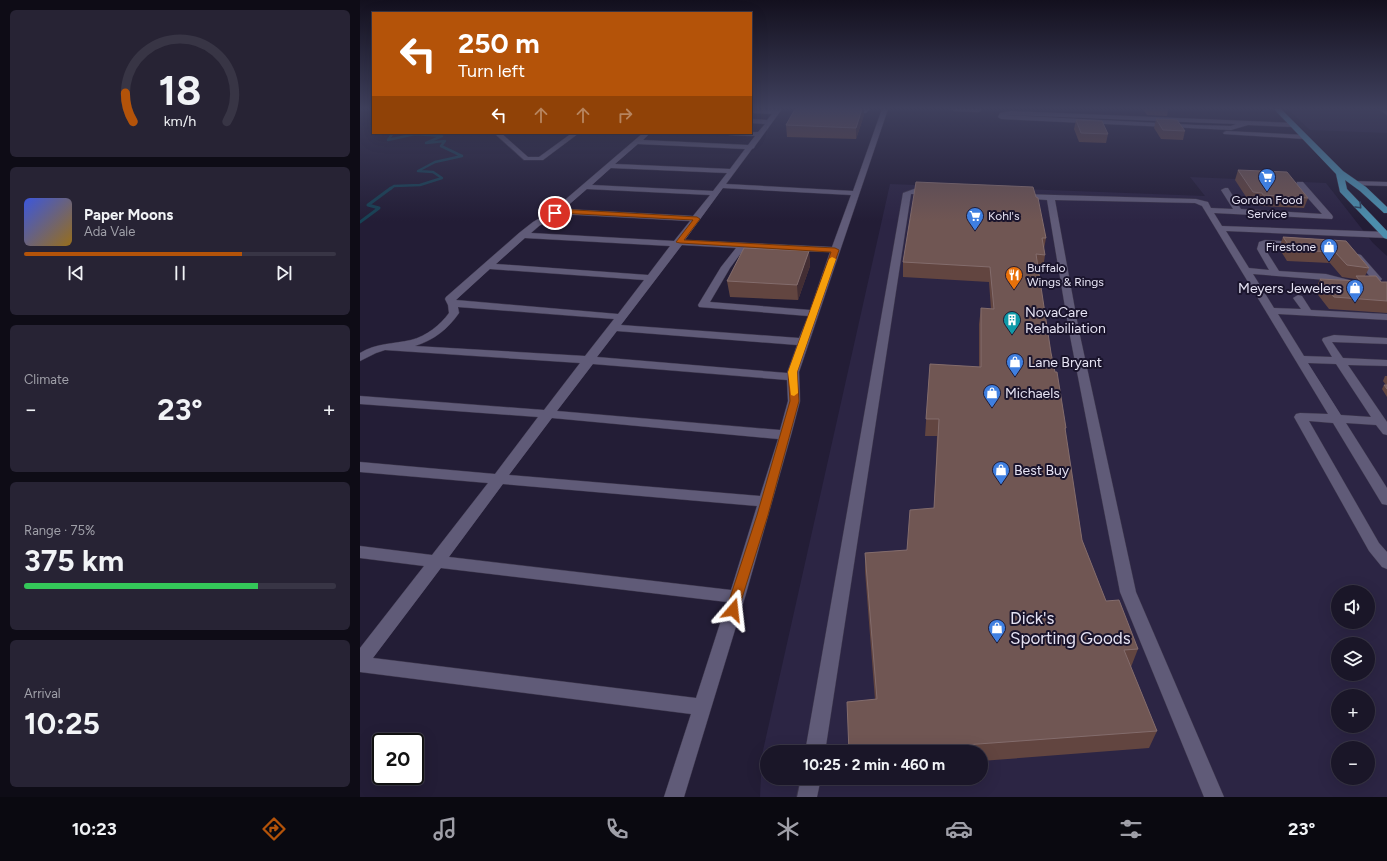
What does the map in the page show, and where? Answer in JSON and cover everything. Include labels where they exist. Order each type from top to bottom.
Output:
[{"type":"main road","points":[[1314,146],[1340,173],[1364,189],[1387,211]]},
{"type":"main road","points":[[1340,173],[1343,190],[1387,236]]},
{"type":"lane","points":[[511,146],[526,159],[541,159],[558,146]]},
{"type":"lane","points":[[360,358],[367,352],[384,347],[412,343],[425,339],[448,321],[454,313],[450,299],[522,235],[536,224],[558,211],[632,146]]},
{"type":"lane","points":[[702,707],[360,663],[752,146]]},
{"type":"lane","points":[[674,797],[737,597],[785,435],[794,401],[793,372],[872,146]]},
{"type":"lane","points":[[609,166],[733,171]]},
{"type":"lane","points":[[1354,183],[1387,184]]},
{"type":"lane","points":[[1208,210],[1329,217],[1300,184]]},
{"type":"lane","points":[[585,187],[856,193]]},
{"type":"lane","points":[[1225,190],[1239,212]]},
{"type":"lane","points":[[816,745],[907,193],[914,191],[937,192]]},
{"type":"lane","points":[[1013,196],[1196,201],[1205,204],[1337,419],[1385,493]]},
{"type":"lane","points":[[1051,198],[1074,334],[1128,592],[1214,797]]},
{"type":"lane","points":[[558,211],[697,219]]},
{"type":"lane","points":[[1220,228],[1387,236]]},
{"type":"lane","points":[[522,235],[835,250]]},
{"type":"lane","points":[[1276,273],[1261,248],[1262,244],[1305,245]]},
{"type":"lane","points":[[742,246],[726,267],[703,305],[814,313]]},
{"type":"lane","points":[[1247,271],[1326,277],[1353,284],[1374,283],[1376,279],[1351,250]]},
{"type":"lane","points":[[487,266],[652,278]]},
{"type":"lane","points":[[1298,298],[1308,313]]},
{"type":"lane","points":[[452,303],[623,316]]},
{"type":"lane","points":[[1271,311],[1387,317]]},
{"type":"lane","points":[[614,328],[803,342]]},
{"type":"lane","points":[[1383,426],[1327,340],[1387,341]]},
{"type":"lane","points":[[384,347],[590,360],[793,377]]},
{"type":"lane","points":[[1301,359],[1387,363]]},
{"type":"lane","points":[[360,400],[549,414],[785,435]]},
{"type":"lane","points":[[1383,426],[1337,419],[1300,417],[1374,547],[1387,563]]},
{"type":"lane","points":[[360,467],[766,502]]},
{"type":"lane","points":[[360,552],[737,597]]},
{"type":"lane","points":[[807,797],[810,785]]},
{"type":"shaded area","points":[[1190,177],[1326,183],[1373,243],[1387,256],[1387,797],[760,797],[761,785],[988,785],[988,745],[764,745],[890,184],[1205,196]]},
{"type":"building","points":[[1238,170],[1287,172],[1308,198],[1263,195],[1262,193],[1253,192]]},
{"type":"building","points":[[916,182],[1033,187],[1036,197],[1038,198],[1046,238],[1042,238],[1045,255],[1036,254],[1051,353],[1055,372],[1057,372],[1082,540],[1106,601],[1119,600],[1138,649],[1124,650],[1157,731],[964,745],[849,745],[847,702],[877,699],[865,553],[907,550],[910,510],[934,508],[939,419],[926,419],[930,364],[981,367],[981,308],[994,309],[990,267],[903,262]]},
{"type":"building","points":[[1283,237],[1346,241],[1369,268],[1347,265],[1335,252],[1292,250]]},
{"type":"building","points":[[744,248],[809,251],[797,285],[727,281]]},
{"type":"building","points":[[1356,276],[1376,276],[1381,282],[1387,282],[1387,301],[1334,297],[1320,279],[1360,281]]},
{"type":"waterway","points":[[390,189],[394,186],[420,185],[442,178],[433,172],[418,171],[435,162],[462,156],[441,146]]},
{"type":"waterway","points":[[360,222],[379,208],[368,205],[391,188]]},
{"type":"slow traffic","points":[[794,393],[793,372],[832,259]]},
{"type":"place","name":"Gordon Food Service","points":[[1267,192]]},
{"type":"place","name":"Kohl's","points":[[975,231]]},
{"type":"place","name":"Firestone","points":[[1329,262]]},
{"type":"place","name":"Buffalo Wings & Rings","points":[[1014,290]]},
{"type":"place","name":"Meyers Jewelers","points":[[1355,303]]},
{"type":"place","name":"NovaCare Rehabiliation","points":[[1012,335]]},
{"type":"place","name":"Lane Bryant","points":[[1015,377]]},
{"type":"place","name":"Michaels","points":[[992,408]]},
{"type":"place","name":"Best Buy","points":[[1001,485]]},
{"type":"place","name":"Dick's Sporting Goods","points":[[997,643]]},
{"type":"route","points":[[555,213],[558,211],[697,219],[680,242],[835,250],[793,372],[794,401],[762,515],[733,610]]}]
